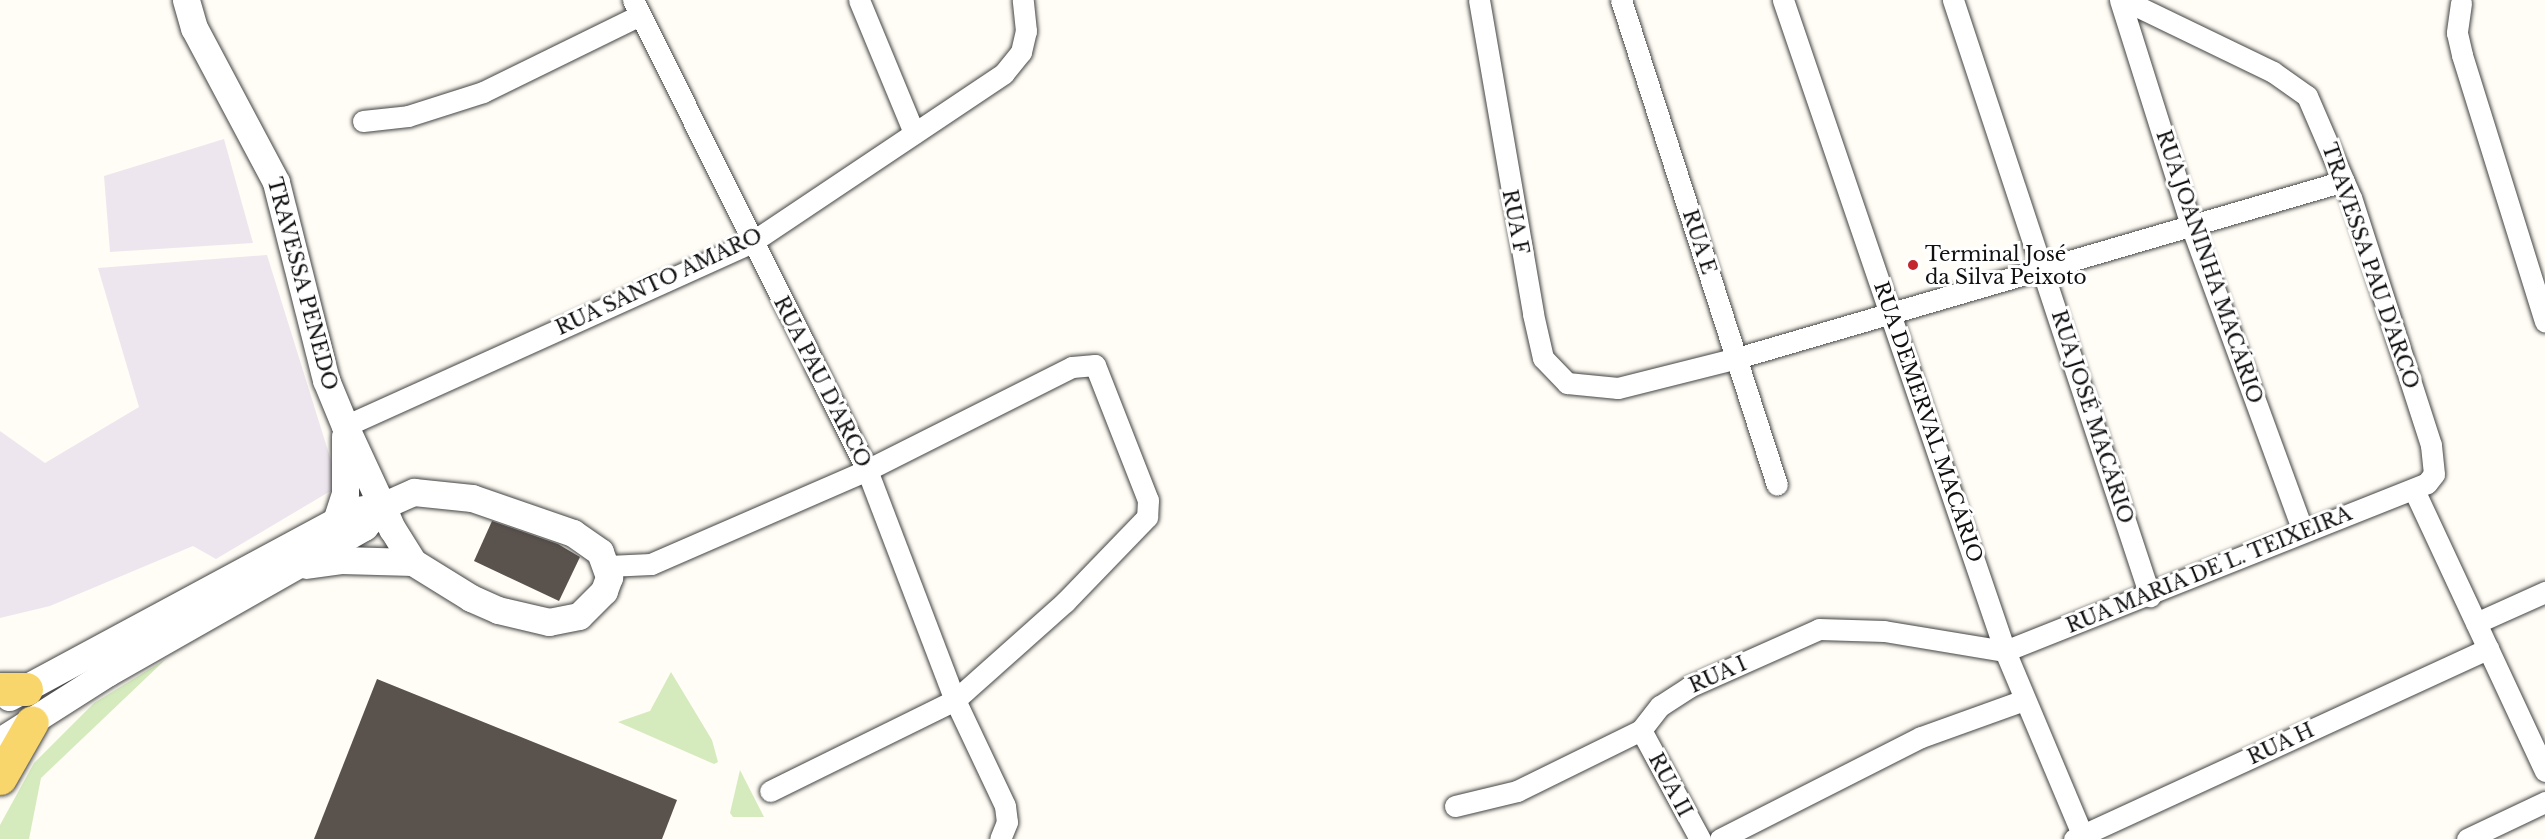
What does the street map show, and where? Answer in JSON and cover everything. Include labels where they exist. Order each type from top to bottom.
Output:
[{"type":"main road","points":[[0,778],[32,722]]},
{"type":"street","name":"TRAVESSA PENEDO","points":[[186,0],[194,28],[276,182],[318,354],[345,426],[393,510],[413,562]]},
{"type":"street","points":[[859,0],[914,133]]},
{"type":"street","name":"RUA SANTO AMARO","points":[[345,426],[752,242],[1004,73],[1021,52],[1026,31],[1023,0]]},
{"type":"street","name":"RUA F","points":[[1479,0],[1508,188],[1543,357],[1567,383],[1618,388],[1737,358],[2044,267],[2192,228],[2344,181]]},
{"type":"street","name":"RUA E","points":[[1621,0],[1777,485]]},
{"type":"street","name":"RUA DEMERVAL MACÁRIO","points":[[1783,0],[2005,651],[2080,838]]},
{"type":"street","name":"RUA JOSÉ MACÁRIO","points":[[1953,0],[2044,267],[2150,596]]},
{"type":"street","name":"TRAVESSA PAU D'ARCO","points":[[2122,0],[2293,83],[2307,96],[2344,181],[2435,459],[2434,474],[2414,490]]},
{"type":"street","name":"RUA JOANINHA MACÁRIO","points":[[2122,0],[2192,228],[2303,531]]},
{"type":"street","points":[[2461,3],[2457,33],[2462,55],[2545,321]]},
{"type":"street","points":[[363,121],[408,116],[483,92],[637,7]]},
{"type":"street","name":"RUA PAU D'ARCO","points":[[637,7],[867,470],[955,700],[991,772],[1007,822],[1000,839]]},
{"type":"street","points":[[608,566],[651,564],[867,470],[1072,367],[1095,365],[1148,500],[1147,517],[1065,602],[955,700],[770,791]]},
{"type":"street","points":[[336,521],[345,494],[345,426]]},
{"type":"street","points":[[2414,490],[2545,771]]},
{"type":"street","name":"RUA MARIA DE L. TEIXEIRA","points":[[2005,651],[2150,596],[2303,531],[2414,490]]},
{"type":"street","points":[[0,741],[107,674],[290,568],[364,527],[425,491],[509,509],[587,541],[600,552],[608,566],[604,591],[593,605],[579,616],[549,622],[498,610],[471,598],[413,562],[341,560],[290,568]]},
{"type":"street","points":[[9,693],[357,510],[393,510]]},
{"type":"street","points":[[2476,624],[2545,592]]},
{"type":"street","name":"RUA I","points":[[1455,806],[1517,791],[1641,730],[1660,706],[1689,687],[1820,630],[1884,631],[2005,651]]},
{"type":"street","name":"RUA H","points":[[2080,838],[2488,649]]},
{"type":"street","points":[[1720,839],[1921,737],[2024,700]]},
{"type":"street","name":"RUA II","points":[[1641,730],[1700,839]]},
{"type":"street","points":[[2467,839],[2545,802]]},
{"type":"shaded area","points":[[224,139],[253,243],[110,252],[104,176]]},
{"type":"shaded area","points":[[267,255],[339,486],[216,559],[193,546],[50,606],[0,618],[0,431],[45,463],[139,407],[98,268]]},
{"type":"green space","points":[[166,659],[41,778],[29,839],[0,839],[0,825],[34,763],[94,703]]},
{"type":"green space","points":[[671,672],[712,740],[718,762],[714,764],[618,722],[650,711]]},
{"type":"green space","points":[[740,770],[764,817],[733,817],[730,813]]},
{"type":"building","points":[[492,521],[558,544],[580,557],[559,601],[474,561]]},
{"type":"building","points":[[377,679],[677,800],[662,839],[314,839]]},
{"type":"place","name":"Terminal José da Silva Peixoto","points":[[1913,265]]}]
